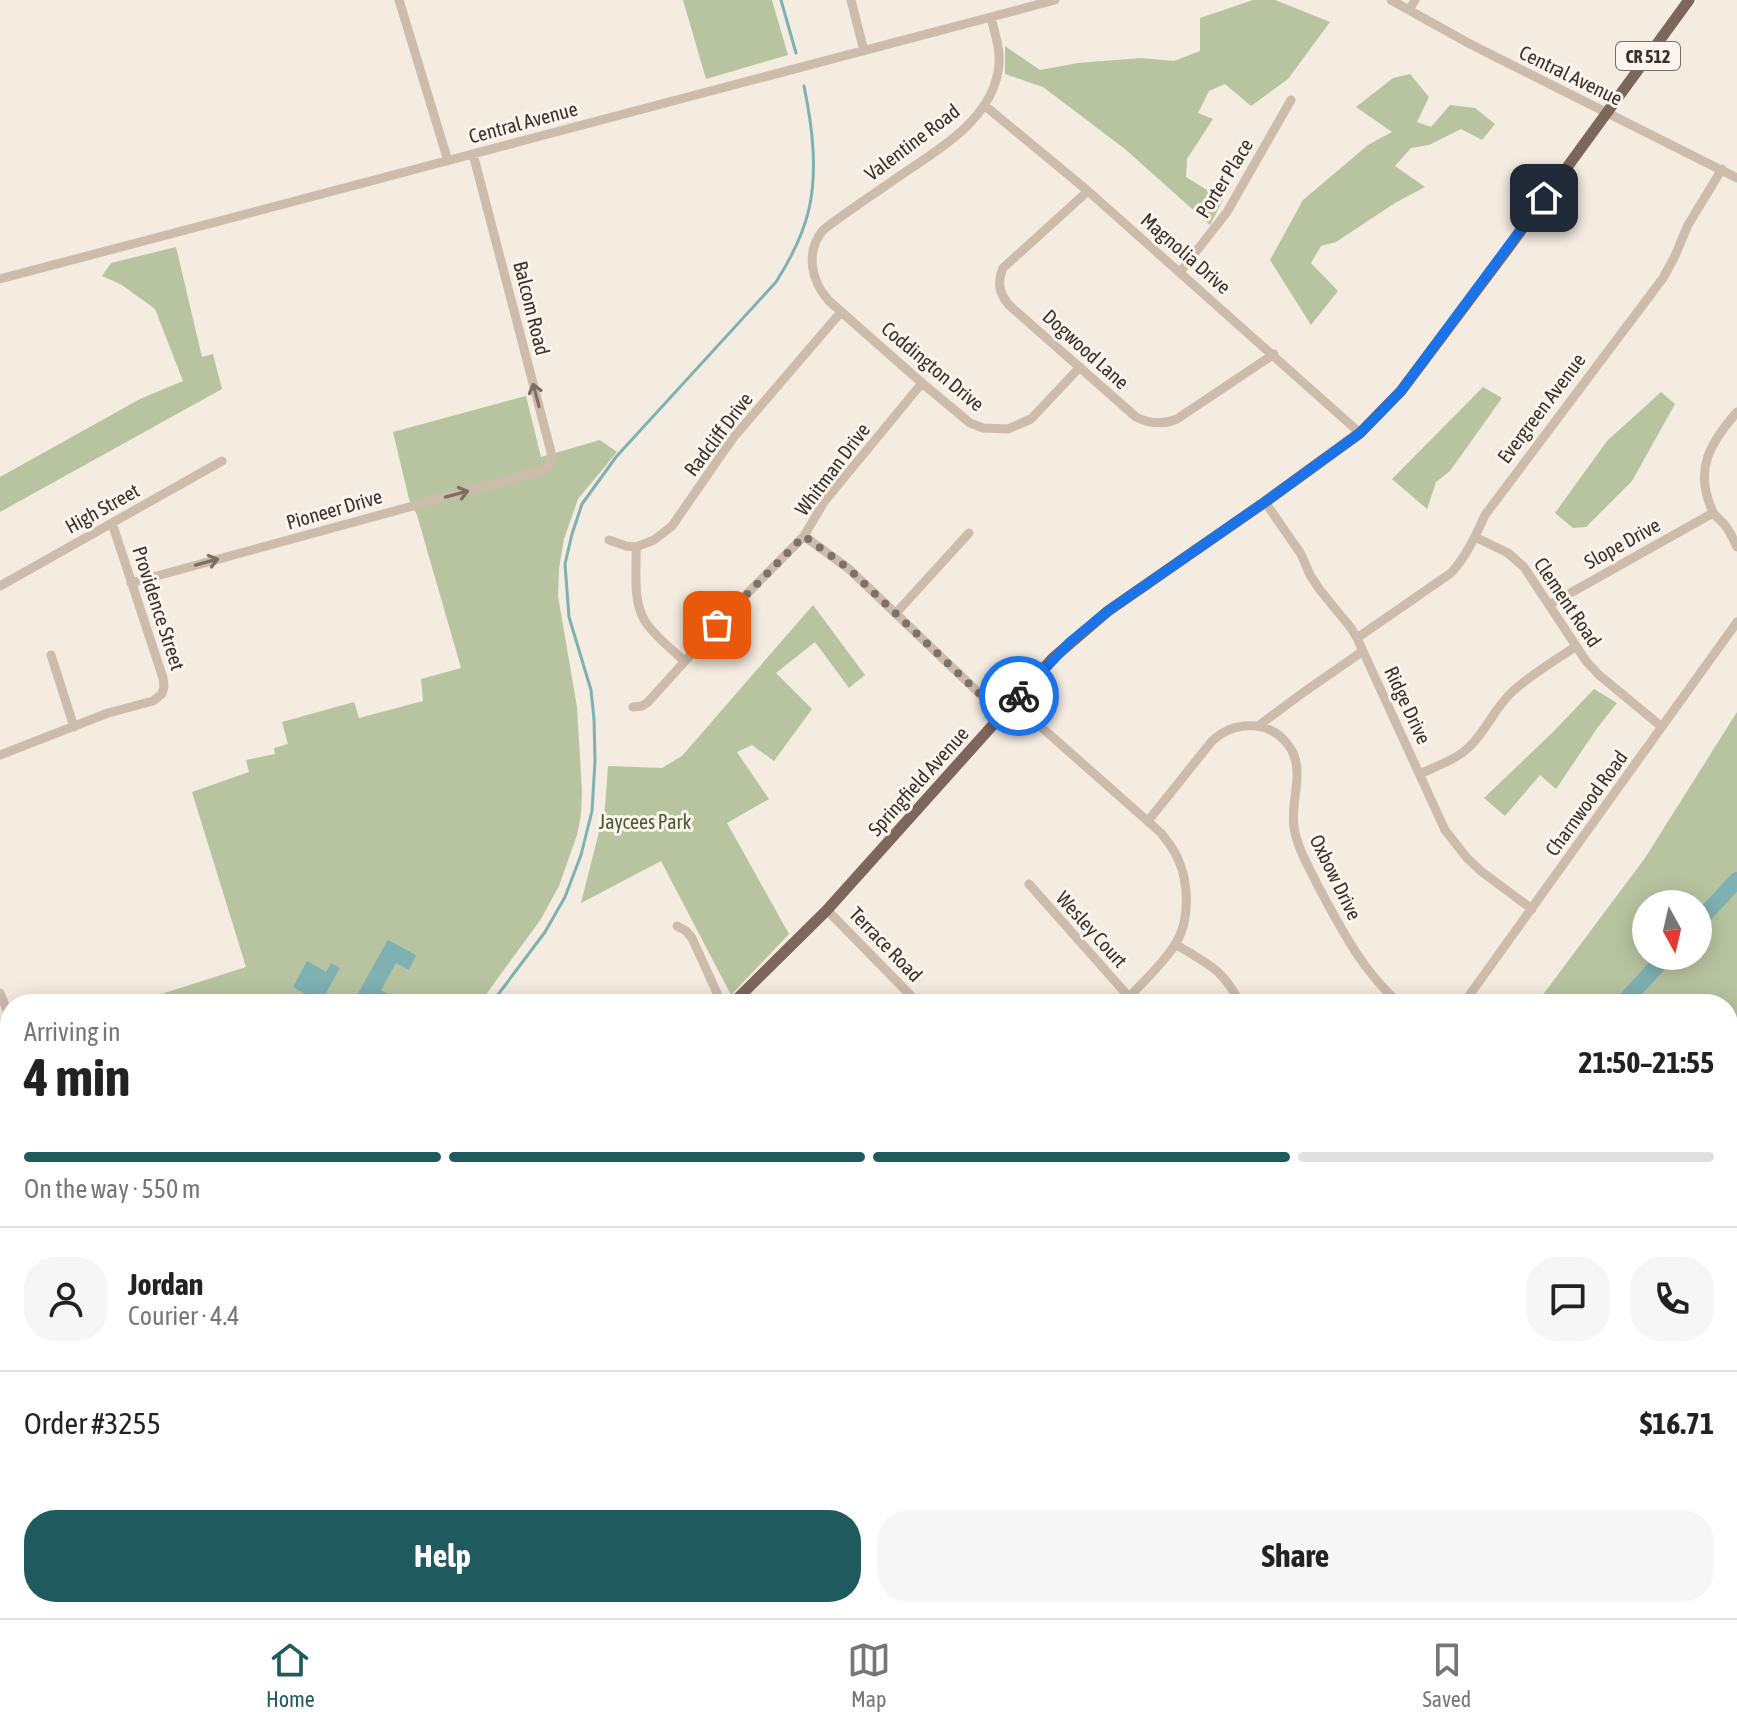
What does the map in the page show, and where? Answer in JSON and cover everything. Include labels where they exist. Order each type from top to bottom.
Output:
[{"type":"main road","name":"Springfield Avenue","points":[[742,994],[827,910],[1053,658],[1089,625],[1360,433],[1401,391],[1689,0]]},
{"type":"street","points":[[399,0],[448,161]]},
{"type":"street","points":[[851,0],[864,51]]},
{"type":"street","name":"Central Avenue","points":[[0,279],[864,51],[1036,2],[1055,0]]},
{"type":"street","name":"Central Avenue","points":[[1391,0],[1470,44],[1737,178]]},
{"type":"street","points":[[1409,10],[1415,0]]},
{"type":"street","name":"Valentine Road","points":[[823,230],[954,138],[973,119],[994,86],[999,68],[998,44],[991,17]]},
{"type":"street","name":"Porter Place","points":[[1180,272],[1227,212],[1291,100]]},
{"type":"street","name":"Magnolia Drive","points":[[984,105],[1088,191],[1360,433]]},
{"type":"street","name":"Balcom Road","points":[[473,154],[551,452],[551,462],[546,469]]},
{"type":"street","name":"Evergreen Avenue","points":[[1357,638],[1459,565],[1485,515],[1663,278],[1688,225],[1722,169]]},
{"type":"street","name":"Dogwood Lane","points":[[1088,191],[1003,268],[999,285],[1003,299],[1009,305],[1136,417],[1161,424],[1177,419],[1274,354]]},
{"type":"street","name":"Coddington Drive","points":[[823,230],[813,250],[813,274],[820,289],[841,312],[970,423],[1000,430],[1031,419],[1080,367]]},
{"type":"street","name":"Radcliff Drive","points":[[636,547],[654,540],[672,526],[733,438],[841,312]]},
{"type":"street","name":"Whitman Drive","points":[[633,707],[648,702],[804,536],[824,502],[922,383]]},
{"type":"street","points":[[1737,412],[1716,437],[1707,458],[1705,481],[1713,513],[1726,526],[1737,547]]},
{"type":"street","name":"High Street","points":[[0,586],[222,461]]},
{"type":"street","name":"Pioneer Drive","points":[[131,583],[546,469]]},
{"type":"street","name":"Ridge Drive","points":[[1265,502],[1301,554],[1320,590],[1357,638],[1445,830],[1482,872],[1532,909]]},
{"type":"street","name":"Slope Drive","points":[[1549,605],[1713,513]]},
{"type":"street","name":"Providence Street","points":[[74,727],[108,713],[153,701],[162,694],[164,687],[112,523]]},
{"type":"street","points":[[896,613],[969,533]]},
{"type":"street","points":[[804,536],[849,569],[1002,715]]},
{"type":"street","name":"Clement Road","points":[[1475,537],[1516,560],[1531,576],[1575,647],[1599,675],[1662,727]]},
{"type":"street","points":[[609,540],[636,547],[637,596],[643,618],[684,661]]},
{"type":"street","name":"Charnwood Road","points":[[1470,994],[1737,622]]},
{"type":"street","points":[[1420,774],[1467,750],[1498,707],[1513,692],[1575,647]]},
{"type":"street","points":[[1148,821],[1215,737],[1233,727],[1258,726],[1363,651]]},
{"type":"street","points":[[0,755],[74,727],[51,655]]},
{"type":"street","points":[[1013,702],[1148,821],[1172,847],[1182,870],[1186,908],[1180,935],[1132,994]]},
{"type":"street","name":"Oxbow Drive","points":[[1258,726],[1282,738],[1294,754],[1298,774],[1293,819],[1300,850],[1352,947],[1389,994]]},
{"type":"street","name":"Wesley Court","points":[[1029,884],[1121,994]]},
{"type":"street","name":"Terrace Road","points":[[827,910],[909,994]]},
{"type":"street","points":[[677,926],[692,938],[717,994]]},
{"type":"street","points":[[1175,944],[1216,970],[1234,994]]},
{"type":"green space","points":[[683,0],[772,0],[788,55],[706,79]]},
{"type":"green space","points":[[1253,0],[1275,0],[1330,22],[1288,79],[1251,106],[1225,84],[1209,91],[1198,113],[1213,119],[1187,159],[1186,177],[1223,200],[1210,225],[1125,149],[1043,87],[1005,74],[1005,46],[1040,70],[1078,63],[1141,58],[1174,61],[1200,51],[1200,18]]},
{"type":"green space","points":[[1410,74],[1429,97],[1417,122],[1431,127],[1450,105],[1475,108],[1495,124],[1482,140],[1461,129],[1429,145],[1411,148],[1395,166],[1425,187],[1336,242],[1321,246],[1311,263],[1338,291],[1311,325],[1270,260],[1303,200],[1368,145],[1392,132],[1356,107],[1393,78]]},
{"type":"green space","points":[[176,247],[202,357],[213,354],[222,389],[0,512],[0,477],[140,399],[183,381],[155,309],[122,285],[102,276],[111,263]]},
{"type":"green space","points":[[1483,387],[1502,398],[1450,471],[1436,482],[1427,509],[1392,479]]},
{"type":"green space","points":[[1661,392],[1675,404],[1632,481],[1586,527],[1573,528],[1555,513],[1607,441]]},
{"type":"green space","points":[[526,396],[541,457],[600,440],[617,452],[578,499],[564,539],[559,569],[558,596],[577,707],[582,791],[577,835],[559,886],[541,919],[486,994],[161,994],[246,967],[192,792],[249,772],[246,760],[275,754],[274,748],[288,744],[282,722],[354,702],[359,718],[423,701],[421,679],[461,668],[417,515],[409,499],[393,432]]},
{"type":"green space","name":"Jaycees Park","points":[[813,605],[865,675],[849,688],[815,642],[776,673],[812,709],[774,761],[752,745],[737,752],[769,799],[727,823],[789,934],[732,994],[661,861],[581,903],[605,808],[608,766],[662,768],[682,756]]},
{"type":"green space","points":[[1594,689],[1617,703],[1556,789],[1540,775],[1505,816],[1484,798]]},
{"type":"green space","points":[[1737,712],[1737,994],[1543,994],[1645,858]]},
{"type":"water","points":[[388,940],[416,955],[409,970],[396,963],[381,990],[388,994],[358,994]]},
{"type":"water","points":[[307,961],[326,972],[331,963],[340,968],[325,994],[305,994],[293,987]]},
{"type":"waterway","points":[[781,0],[796,53]]},
{"type":"waterway","points":[[498,994],[545,932],[565,897],[581,855],[592,811],[595,761],[591,690],[569,617],[565,564],[582,504],[616,457],[776,282],[791,256],[800,238],[812,194],[811,132],[804,86]]},
{"type":"waterway","points":[[1712,907],[1737,880]]},
{"type":"waterway","points":[[1631,994],[1653,970]]},
{"type":"way so far","points":[[717,625],[804,536],[849,569],[1002,715],[1019,696]]},
{"type":"route","points":[[1019,696],[1053,658],[1108,611],[1360,433],[1401,391],[1544,198]]}]
